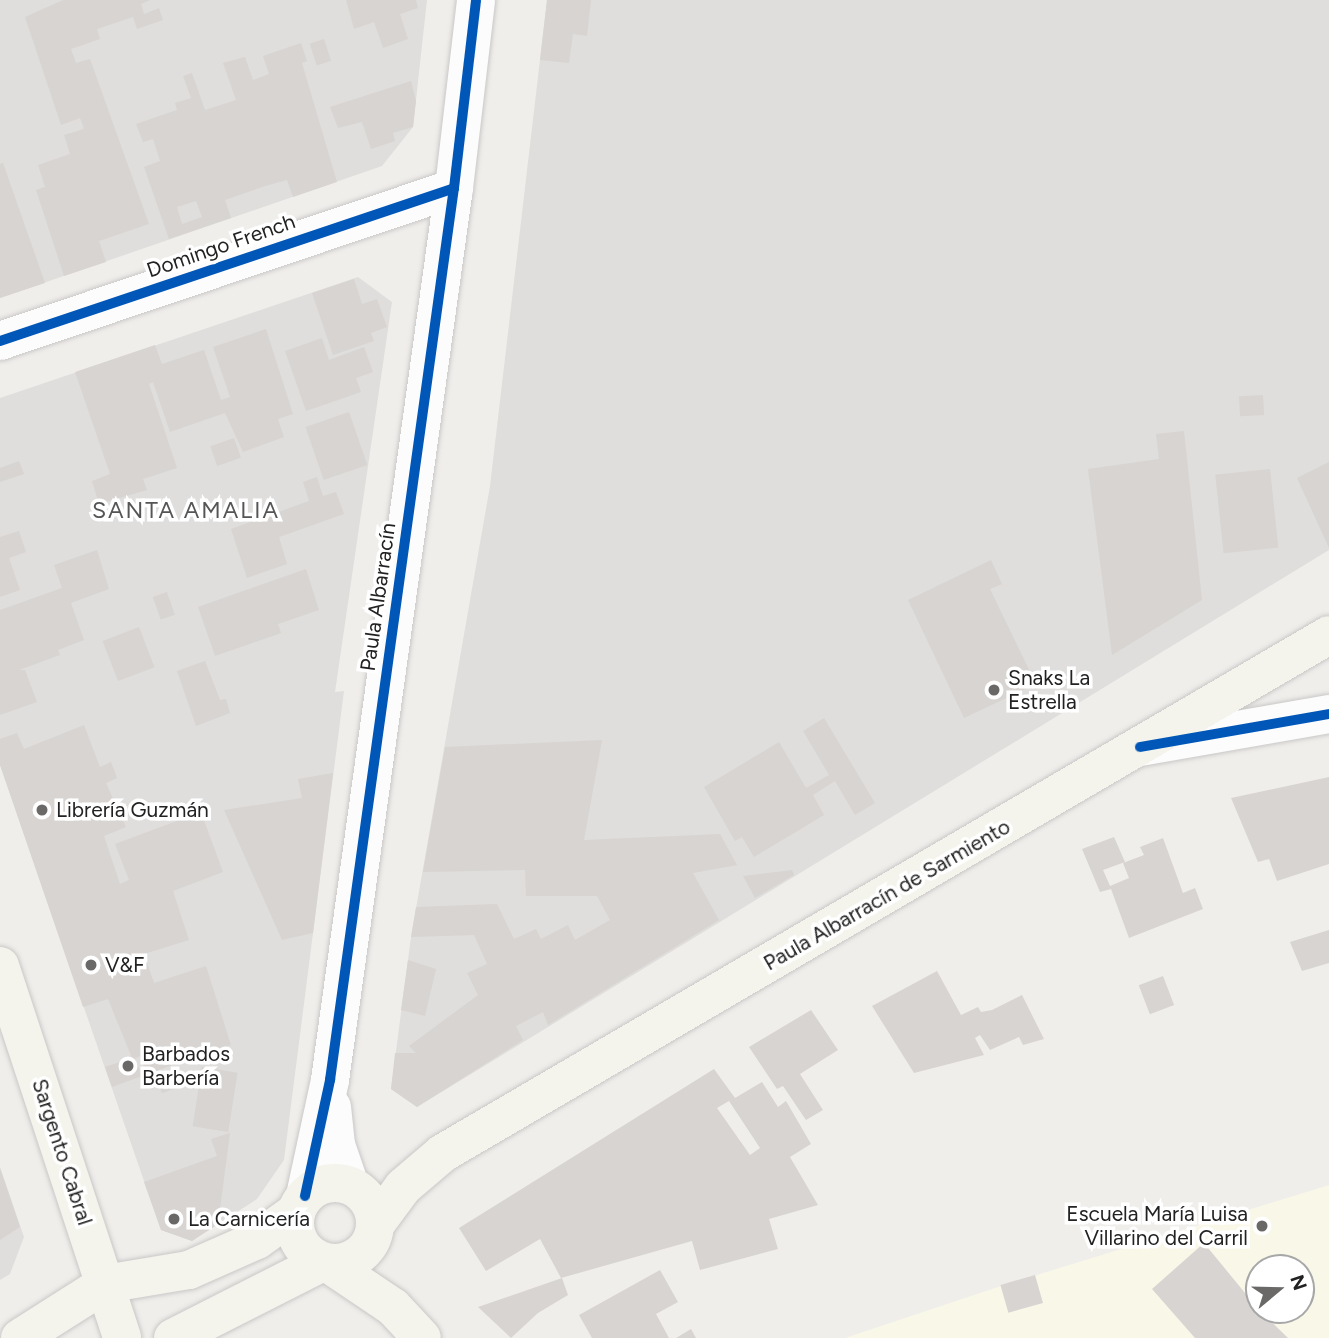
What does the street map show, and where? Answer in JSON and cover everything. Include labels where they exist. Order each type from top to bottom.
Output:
[{"type":"main road","name":"Paula Albarracín de Sarmiento","points":[[352,1187],[443,1153],[1329,635]]},
{"type":"main road","name":"Sargento Cabral","points":[[0,966],[122,1338]]},
{"type":"main road","name":"Paula Albarracín de Sarmiento","points":[[374,1232],[403,1187],[443,1153]]},
{"type":"main road","points":[[20,1338],[105,1284],[188,1270],[257,1240],[300,1204],[331,1183],[352,1187],[369,1204],[379,1275],[393,1307]]},
{"type":"main road","points":[[300,1204],[299,1241],[326,1263],[393,1307],[422,1338]]},
{"type":"main road","points":[[173,1338],[326,1263],[355,1258],[374,1232]]},
{"type":"street","name":"Paula Albarracín","points":[[300,1204],[330,1080],[454,188],[476,0]]},
{"type":"street","name":"Domingo French","points":[[0,341],[454,188]]},
{"type":"street","points":[[1140,747],[1329,714]]},
{"type":"street","name":"Paula Albarracín","points":[[330,1080],[336,1145],[352,1187]]},
{"type":"shaded area","points":[[0,0],[427,0],[413,127],[382,166],[0,298]]},
{"type":"shaded area","points":[[547,0],[1329,0],[1329,550],[417,1107],[391,1089],[411,937],[490,486]]},
{"type":"shaded area","points":[[358,277],[392,302],[335,692],[344,691],[284,1160],[257,1199],[192,1241],[161,1230],[0,765],[0,398]]},
{"type":"shaded area","points":[[0,1167],[24,1237],[10,1274],[0,1280]]},
{"type":"shaded area","name":"Escuela María Luisa Villarino del Carril","points":[[1329,1185],[1329,1338],[845,1338],[1001,1286]]},
{"type":"building","points":[[63,0],[150,0],[141,4],[144,14],[159,8],[163,20],[137,29],[133,17],[97,29],[100,39],[71,49],[76,63],[90,59],[149,224],[99,241],[106,262],[64,276],[36,190],[45,187],[38,165],[70,154],[64,135],[84,129],[80,118],[61,125],[25,17]]},
{"type":"building","points":[[346,0],[416,0],[418,8],[400,14],[408,39],[383,48],[374,22],[354,29]]},
{"type":"building","points":[[547,0],[591,0],[587,36],[573,34],[569,63],[540,60]]},
{"type":"building","points":[[324,39],[331,61],[317,66],[310,44]]},
{"type":"building","points":[[301,43],[307,61],[302,63],[337,182],[293,197],[287,180],[265,186],[225,200],[231,218],[169,239],[144,167],[160,161],[153,139],[143,142],[136,124],[177,110],[175,103],[191,98],[183,76],[192,73],[205,110],[236,100],[223,63],[245,57],[253,80],[269,74],[263,56]],"holes":[[[196,201],[202,217],[182,224],[177,207]]]},
{"type":"building","points":[[411,81],[416,101],[413,127],[393,133],[395,141],[371,149],[362,122],[338,128],[330,107]]},
{"type":"building","points":[[3,163],[45,283],[0,298],[0,164]]},
{"type":"building","points":[[354,279],[362,304],[377,299],[387,327],[371,333],[374,341],[333,355],[312,293]]},
{"type":"building","points":[[266,329],[293,414],[278,419],[284,437],[243,452],[225,413],[170,432],[153,382],[149,384],[177,468],[143,479],[147,490],[99,504],[92,481],[110,474],[75,372],[155,345],[162,364],[204,350],[221,400],[230,397],[213,347]]},
{"type":"building","points":[[322,338],[329,360],[364,347],[373,372],[356,378],[361,392],[306,411],[285,351]]},
{"type":"building","points":[[1263,395],[1264,415],[1240,416],[1239,396]]},
{"type":"building","points":[[349,412],[367,465],[324,480],[306,427]]},
{"type":"building","points":[[1184,431],[1202,600],[1112,655],[1088,469],[1159,459],[1156,434]]},
{"type":"building","points":[[234,438],[241,458],[217,466],[210,446]]},
{"type":"building","points":[[19,461],[24,474],[0,482],[0,468]]},
{"type":"building","points":[[1329,462],[1329,548],[1297,478]]},
{"type":"building","points":[[1270,469],[1278,548],[1224,553],[1215,475]]},
{"type":"building","points":[[317,477],[323,496],[336,492],[344,514],[279,537],[287,564],[247,578],[231,529],[309,501],[303,482]]},
{"type":"building","points":[[19,531],[26,552],[9,558],[20,590],[0,597],[0,537]]},
{"type":"building","points":[[97,550],[109,589],[71,603],[84,640],[58,650],[60,655],[19,670],[25,670],[37,702],[0,715],[0,610],[62,588],[54,565]]},
{"type":"building","points":[[991,560],[1002,584],[990,589],[1036,684],[964,718],[908,600]]},
{"type":"building","points":[[306,569],[319,610],[278,624],[281,633],[215,656],[198,607]]},
{"type":"building","points":[[167,592],[175,615],[161,620],[153,597]]},
{"type":"building","points":[[139,627],[154,667],[118,681],[103,641]]},
{"type":"building","points":[[205,661],[220,700],[226,699],[230,713],[196,726],[177,671]]},
{"type":"building","points":[[824,718],[875,803],[855,815],[835,781],[813,795],[824,815],[754,857],[742,837],[735,841],[704,787],[779,742],[806,788],[829,775],[803,731]]},
{"type":"building","points":[[84,725],[100,767],[111,762],[117,778],[106,783],[126,827],[104,836],[120,884],[129,880],[115,844],[201,812],[223,872],[173,891],[189,940],[144,954],[154,983],[206,966],[231,1045],[147,1074],[140,1056],[135,1058],[142,1076],[112,1087],[105,1067],[132,1058],[108,999],[83,1007],[0,765],[0,739],[17,733],[24,749]]},
{"type":"building","points":[[602,740],[584,840],[720,834],[737,865],[693,873],[719,920],[548,1025],[543,1012],[516,1026],[523,1040],[417,1107],[391,1089],[395,1053],[416,1053],[409,1046],[478,995],[467,973],[487,964],[474,935],[411,937],[416,907],[497,904],[514,939],[536,929],[541,939],[568,925],[575,940],[610,920],[597,896],[526,896],[525,870],[423,872],[445,747]]},
{"type":"building","points":[[333,773],[313,933],[282,940],[224,810],[302,798],[298,779]]},
{"type":"building","points":[[1329,777],[1329,864],[1277,881],[1269,859],[1258,862],[1231,798]]},
{"type":"building","points":[[1114,837],[1125,862],[1103,870],[1110,886],[1129,878],[1123,863],[1144,855],[1140,847],[1163,838],[1183,893],[1195,888],[1203,909],[1129,938],[1111,889],[1100,892],[1082,849]]},
{"type":"building","points":[[792,870],[794,875],[755,898],[743,876]]},
{"type":"building","points":[[1329,930],[1329,963],[1302,971],[1290,942]]},
{"type":"building","points":[[408,960],[436,969],[425,1016],[401,1010]]},
{"type":"building","points":[[937,971],[961,1015],[978,1007],[981,1012],[992,1010],[1022,995],[1044,1039],[1023,1045],[1019,1037],[990,1050],[980,1035],[975,1038],[984,1055],[914,1073],[872,1006]]},
{"type":"building","points":[[1163,976],[1174,1005],[1150,1014],[1139,985]]},
{"type":"building","points":[[811,1010],[838,1050],[800,1074],[823,1110],[806,1120],[783,1086],[777,1089],[749,1047]]},
{"type":"building","points":[[202,1067],[238,1073],[228,1132],[193,1126]]},
{"type":"building","points":[[714,1069],[735,1098],[762,1082],[778,1107],[786,1101],[811,1144],[790,1157],[818,1205],[769,1219],[778,1249],[700,1270],[692,1241],[561,1278],[540,1239],[486,1271],[459,1228]],"holes":[[[729,1101],[760,1148],[750,1155],[717,1108]]]},
{"type":"building","points":[[188,1071],[192,1082],[162,1093],[158,1082]]},
{"type":"building","points":[[230,1133],[218,1224],[192,1241],[161,1230],[144,1182],[217,1156],[211,1139]]},
{"type":"building","points":[[0,1168],[20,1227],[0,1240]]},
{"type":"building","points":[[1204,1243],[1245,1293],[1245,1324],[1274,1324],[1288,1338],[1195,1338],[1152,1289]]},
{"type":"building","points":[[660,1270],[678,1302],[656,1314],[669,1338],[592,1338],[579,1315]]},
{"type":"building","points":[[1035,1275],[1043,1303],[1008,1313],[1000,1285]]},
{"type":"building","points":[[562,1278],[568,1295],[538,1313],[511,1338],[478,1307]]},
{"type":"building","points":[[691,1329],[696,1338],[676,1338]]},
{"type":"cycle path","points":[[305,1196],[330,1080],[454,188],[476,0]]},
{"type":"cycle path","points":[[0,341],[454,188]]},
{"type":"cycle path","points":[[1140,747],[1329,714]]},
{"type":"place","name":"Snaks La Estrella","points":[[994,690]]},
{"type":"place","name":"Librería Guzmán","points":[[42,810]]},
{"type":"place","name":"V&F","points":[[91,965]]},
{"type":"place","name":"Barbados Barbería","points":[[128,1066]]},
{"type":"place","name":"La Carnicería","points":[[174,1219]]},
{"type":"place","name":"Escuela María Luisa Villarino del Carril","points":[[1262,1226]]},
{"type":"district","name":"SANTA AMALIA","points":[[186,510]]}]
